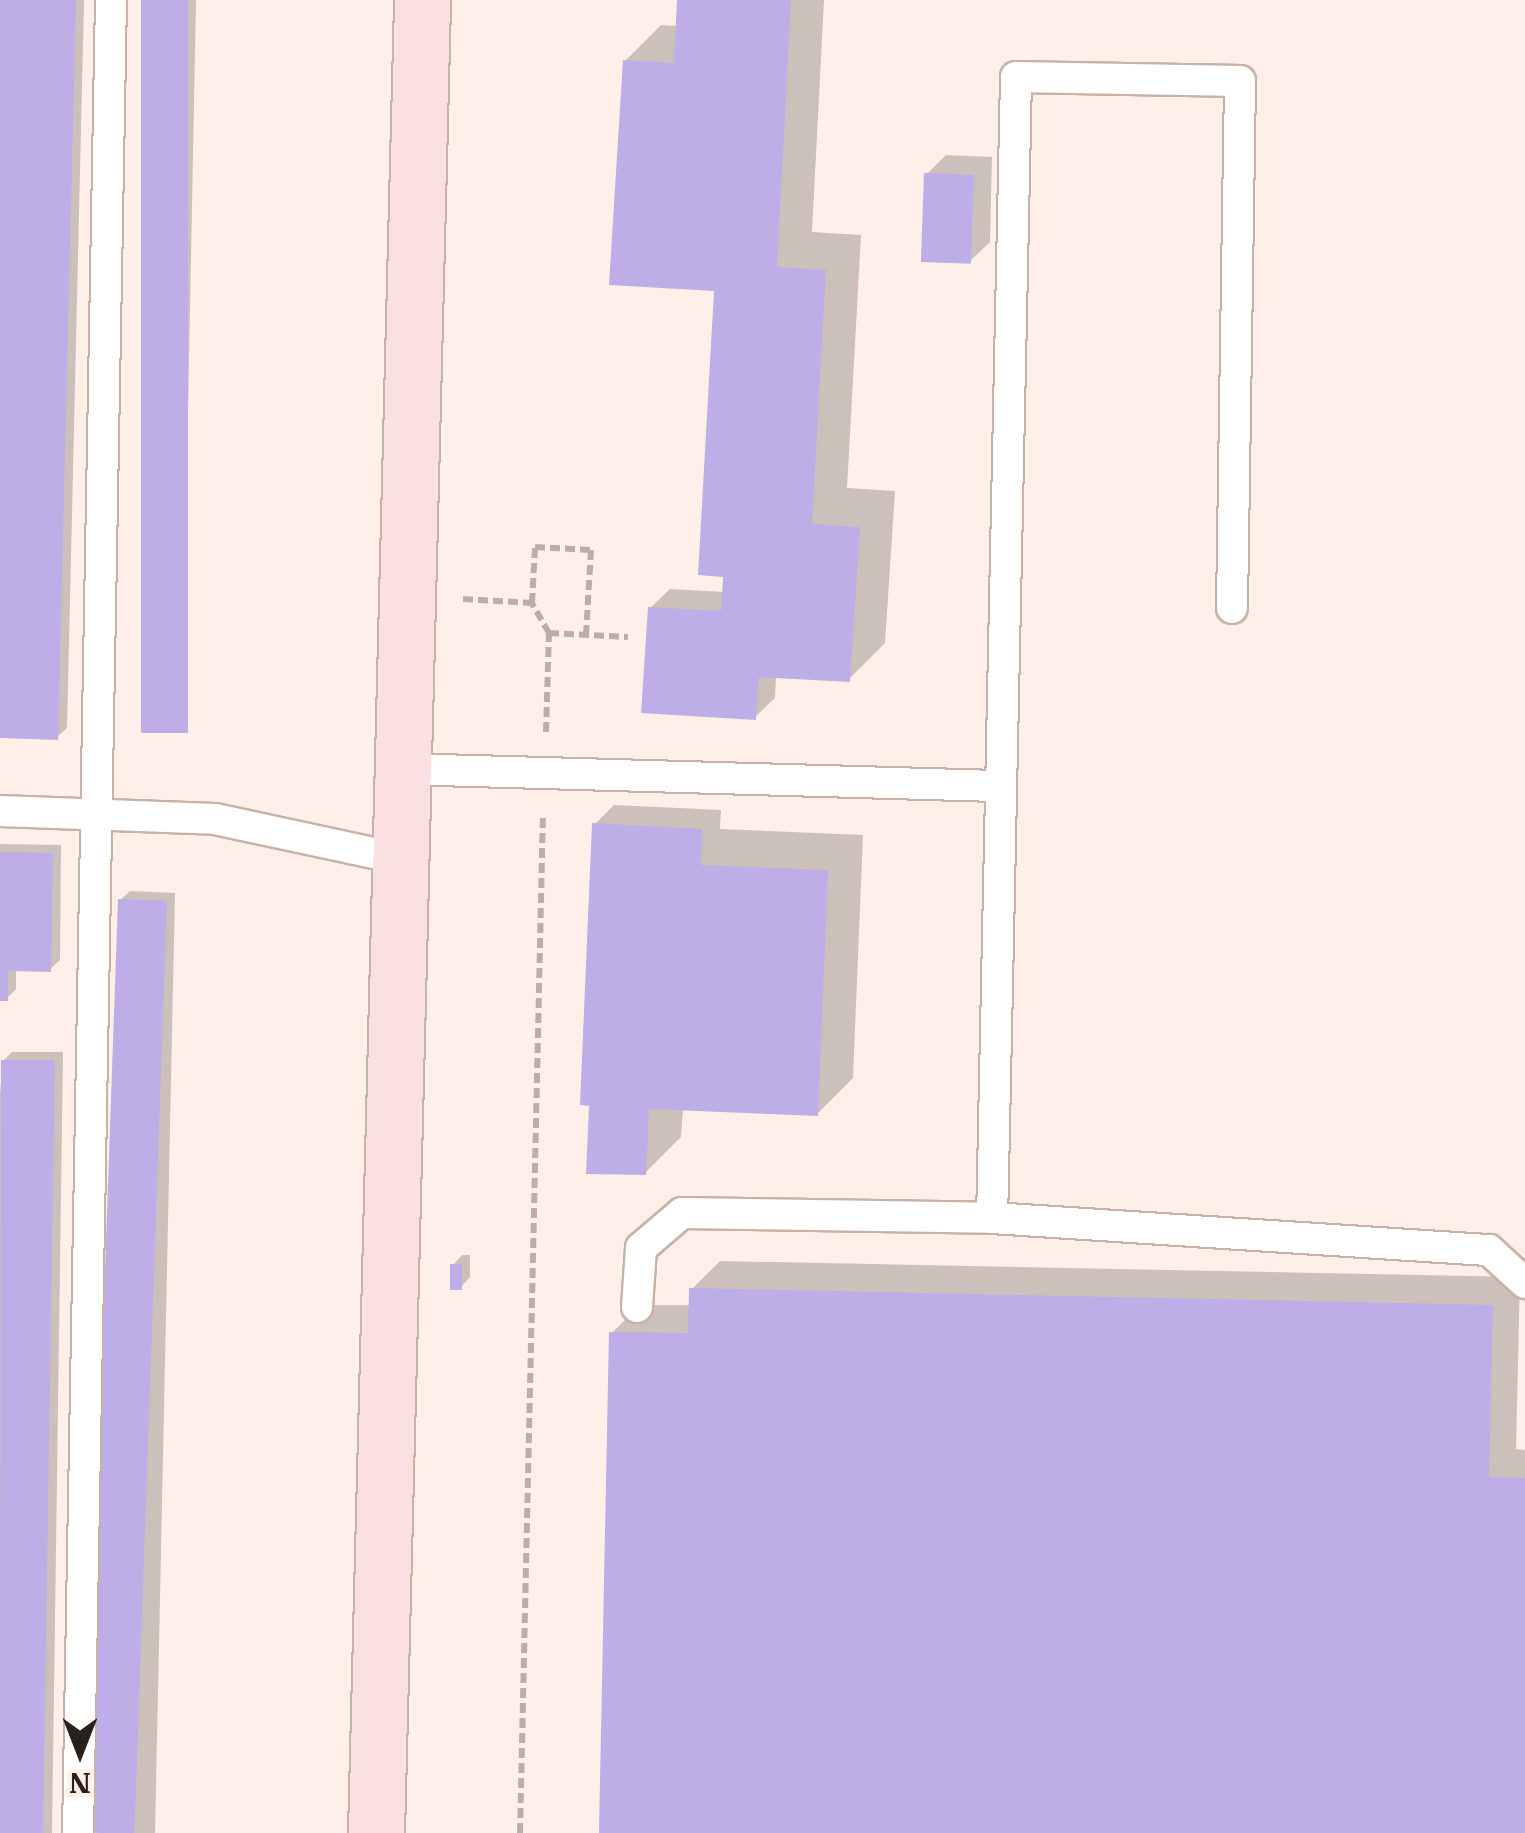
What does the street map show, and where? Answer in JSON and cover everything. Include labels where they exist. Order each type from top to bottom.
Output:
[{"type":"street","points":[[376,1833],[422,0]]},
{"type":"lane","points":[[78,1833],[112,0]]},
{"type":"lane","points":[[992,1218],[998,786],[1016,77],[1240,82],[1232,608]]},
{"type":"lane","points":[[403,769],[998,786]]},
{"type":"lane","points":[[0,811],[97,811],[215,818],[401,859]]},
{"type":"lane","points":[[637,1307],[641,1248],[682,1213],[992,1218],[1489,1250],[1525,1283]]},
{"type":"path","points":[[520,1833],[549,633],[532,602],[535,547],[591,550],[586,634]]},
{"type":"path","points":[[449,599],[532,602]]},
{"type":"path","points":[[549,633],[628,637]]},
{"type":"building","points":[[0,0],[76,0],[58,740],[0,738]]},
{"type":"building","points":[[141,0],[188,0],[188,733],[141,733]]},
{"type":"building","points":[[677,0],[791,0],[777,267],[826,270],[812,524],[860,527],[850,682],[759,677],[756,720],[641,713],[648,607],[721,611],[723,577],[698,575],[714,291],[609,285],[623,60],[674,63]]},
{"type":"building","points":[[924,173],[974,175],[971,264],[921,262]]},
{"type":"building","points":[[592,823],[702,829],[701,865],[828,870],[818,1116],[649,1109],[646,1175],[586,1174],[589,1106],[580,1105]]},
{"type":"building","points":[[0,852],[53,853],[51,972],[8,971],[8,1001],[0,1001]]},
{"type":"building","points":[[118,899],[167,901],[134,1833],[85,1832]]},
{"type":"building","points":[[1,1060],[55,1060],[43,1833],[0,1833]]},
{"type":"building","points":[[450,1264],[462,1264],[462,1290],[450,1290]]},
{"type":"building","points":[[689,1288],[1493,1305],[1489,1477],[1525,1478],[1525,1833],[599,1833],[609,1332],[688,1333]]}]
